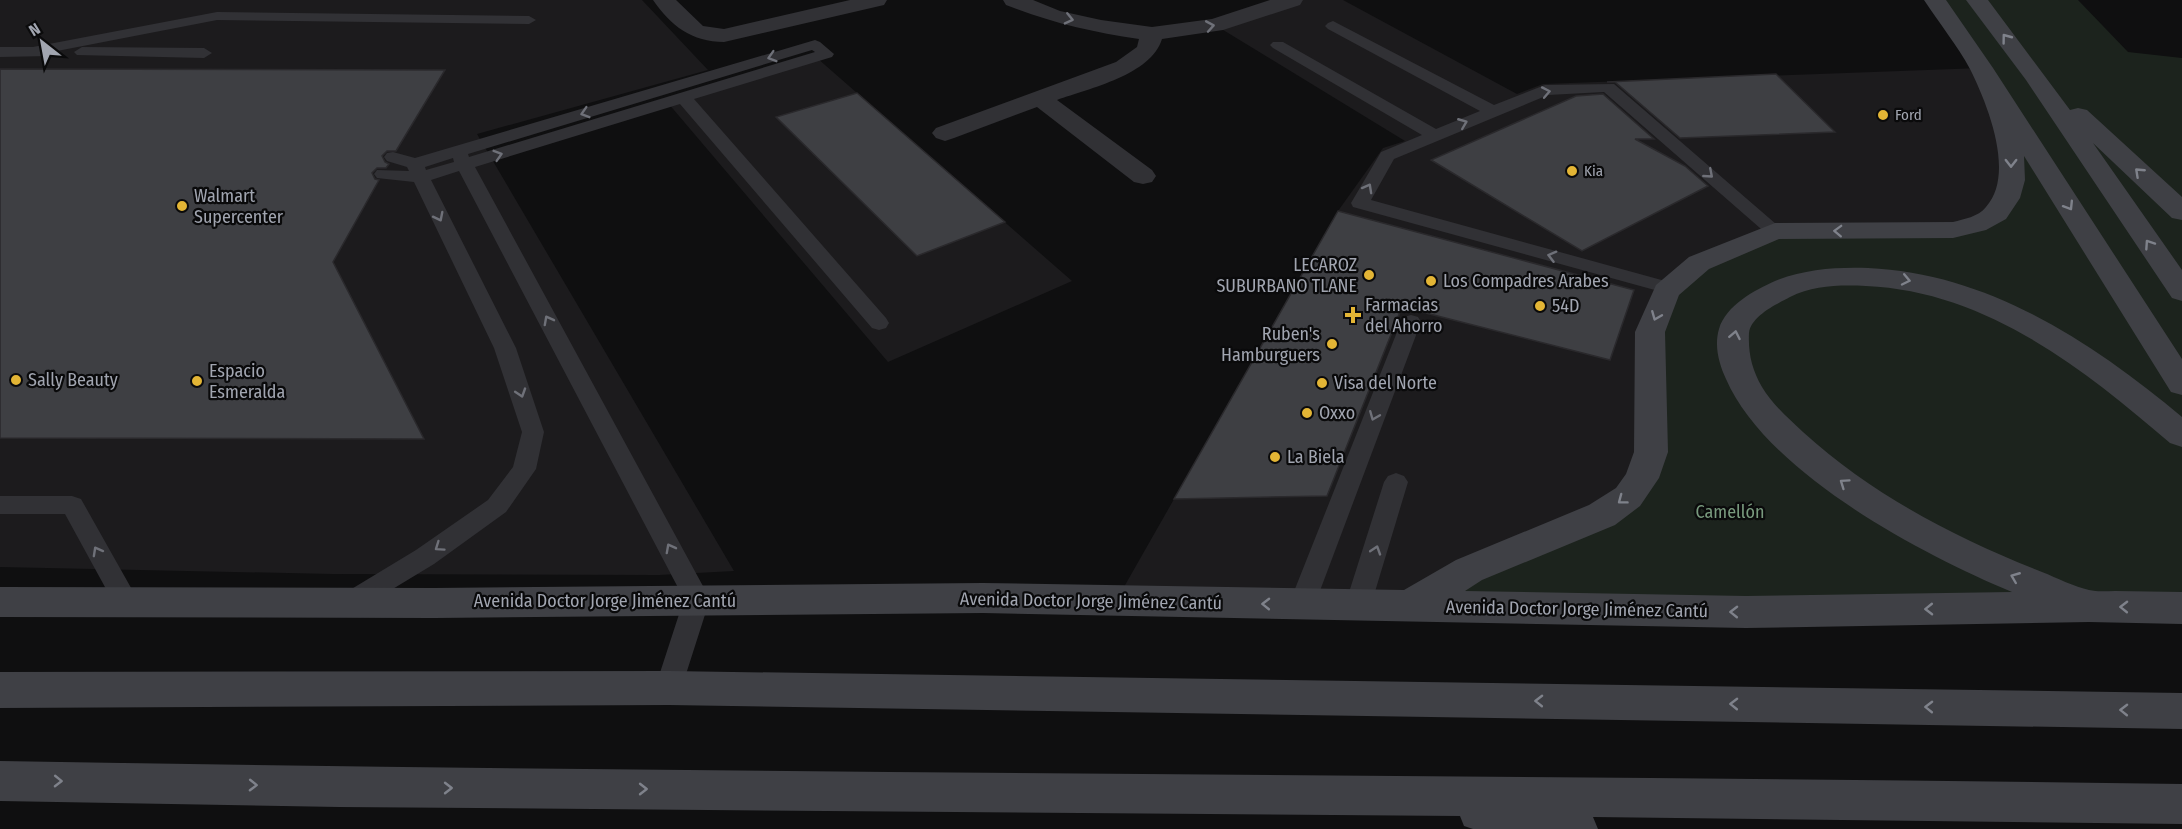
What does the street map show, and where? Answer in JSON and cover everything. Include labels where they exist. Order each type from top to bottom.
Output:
[{"type":"main road","points":[[1935,0],[1981,68],[2182,384]]},
{"type":"main road","points":[[1977,0],[2035,76],[2182,292]]},
{"type":"main road","points":[[1410,606],[1469,570],[1602,515],[1628,497],[1642,478],[1651,452],[1650,332],[1669,288],[1699,263],[1775,231],[1953,230],[1977,224],[1995,215],[2011,186],[2011,153],[2004,120],[1981,68]]},
{"type":"main road","points":[[2035,76],[2182,212]]},
{"type":"main road","points":[[2089,606],[1991,568],[1938,542],[1890,514],[1819,466],[1764,416],[1738,376],[1733,352],[1734,329],[1748,310],[1769,296],[1790,286],[1820,278],[1884,277],[1934,286],[1971,298],[2017,319],[2064,345],[2134,393],[2182,435]]},
{"type":"main road","name":"Avenida Doctor Jorge Jiménez Cantú","points":[[0,602],[349,603],[982,598],[1746,612],[2089,606],[2182,608]]},
{"type":"main road","points":[[0,690],[669,688],[2182,711]]},
{"type":"main road","points":[[0,781],[351,787],[2182,804]]},
{"type":"main road","points":[[1399,795],[1576,829]]},
{"type":"street","points":[[664,0],[695,31],[706,36],[717,37],[738,34],[876,0]]},
{"type":"street","points":[[1014,0],[1053,16],[1101,27],[1152,34],[1215,25],[1292,0]]},
{"type":"street","points":[[945,133],[1124,67],[1147,50],[1152,34]]},
{"type":"street","points":[[1041,99],[1143,176]]},
{"type":"lane","points":[[34,51],[218,16],[529,20]]},
{"type":"lane","points":[[1333,26],[1492,111]]},
{"type":"lane","points":[[383,174],[418,170],[685,99],[826,54],[815,45],[805,47],[461,158]]},
{"type":"lane","points":[[1278,45],[1434,135]]},
{"type":"lane","points":[[0,52],[204,53]]},
{"type":"lane","points":[[1669,288],[1360,203],[1387,156],[1545,90],[1608,87],[1775,231]]},
{"type":"lane","points":[[685,99],[879,323]]},
{"type":"lane","points":[[349,603],[425,557],[497,506],[524,469],[533,432],[505,348],[418,170],[393,157]]},
{"type":"lane","points":[[461,158],[697,599],[669,688]]},
{"type":"lane","points":[[1302,604],[1411,322]]},
{"type":"lane","points":[[1358,605],[1396,482]]},
{"type":"lane","points":[[0,505],[72,505],[126,602]]},
{"type":"shaded area","name":"Espacio Esmeralda","points":[[0,0],[642,0],[708,70],[477,134],[734,571],[659,575],[332,574],[0,567]]},
{"type":"shaded area","points":[[1292,0],[1343,0],[1517,94],[1543,84],[1981,68],[2004,120],[2005,200],[1642,478],[1410,606],[1116,601],[1338,211],[1383,148],[1405,141],[1215,25]]},
{"type":"shaded area","points":[[817,58],[1072,281],[888,362],[668,103]]},
{"type":"green space","name":"Camellón","points":[[1935,0],[2078,0],[2128,52],[2182,58],[2182,608],[1410,606],[1628,497],[1666,291],[1775,231],[1953,230],[1995,215],[2004,120]]},
{"type":"building","name":"Walmart Supercenter","points":[[0,69],[445,70],[396,151],[387,151],[382,156],[389,164],[386,168],[377,168],[372,173],[375,179],[379,180],[333,262],[424,439],[0,438]]},
{"type":"building","points":[[1776,74],[1835,132],[1680,138],[1615,82],[1607,82]]},
{"type":"building","points":[[857,93],[1005,222],[917,256],[776,117]]},
{"type":"building","name":"Kia","points":[[1603,94],[1654,139],[1635,139],[1685,166],[1708,186],[1582,251],[1431,160],[1576,96]]},
{"type":"building","points":[[1338,211],[1634,290],[1610,360],[1402,307],[1327,496],[1174,499]]},
{"type":"place","name":"Ford","points":[[1883,115]]},
{"type":"place","name":"Kia","points":[[1572,171]]},
{"type":"place","name":"Walmart Supercenter","points":[[182,206]]},
{"type":"place","name":"LECAROZ SUBURBANO TLANE","points":[[1369,275]]},
{"type":"place","name":"Los Compadres Arabes","points":[[1431,281]]},
{"type":"place","name":"54D","points":[[1540,306]]},
{"type":"place","name":"Farmacias del Ahorro","points":[[1353,315]]},
{"type":"place","name":"Ruben's Hamburguers","points":[[1332,344]]},
{"type":"place","name":"Sally Beauty","points":[[16,380]]},
{"type":"place","name":"Espacio Esmeralda","points":[[197,381]]},
{"type":"place","name":"Visa del Norte","points":[[1322,383]]},
{"type":"place","name":"Oxxo","points":[[1307,413]]},
{"type":"place","name":"La Biela","points":[[1275,457]]}]
